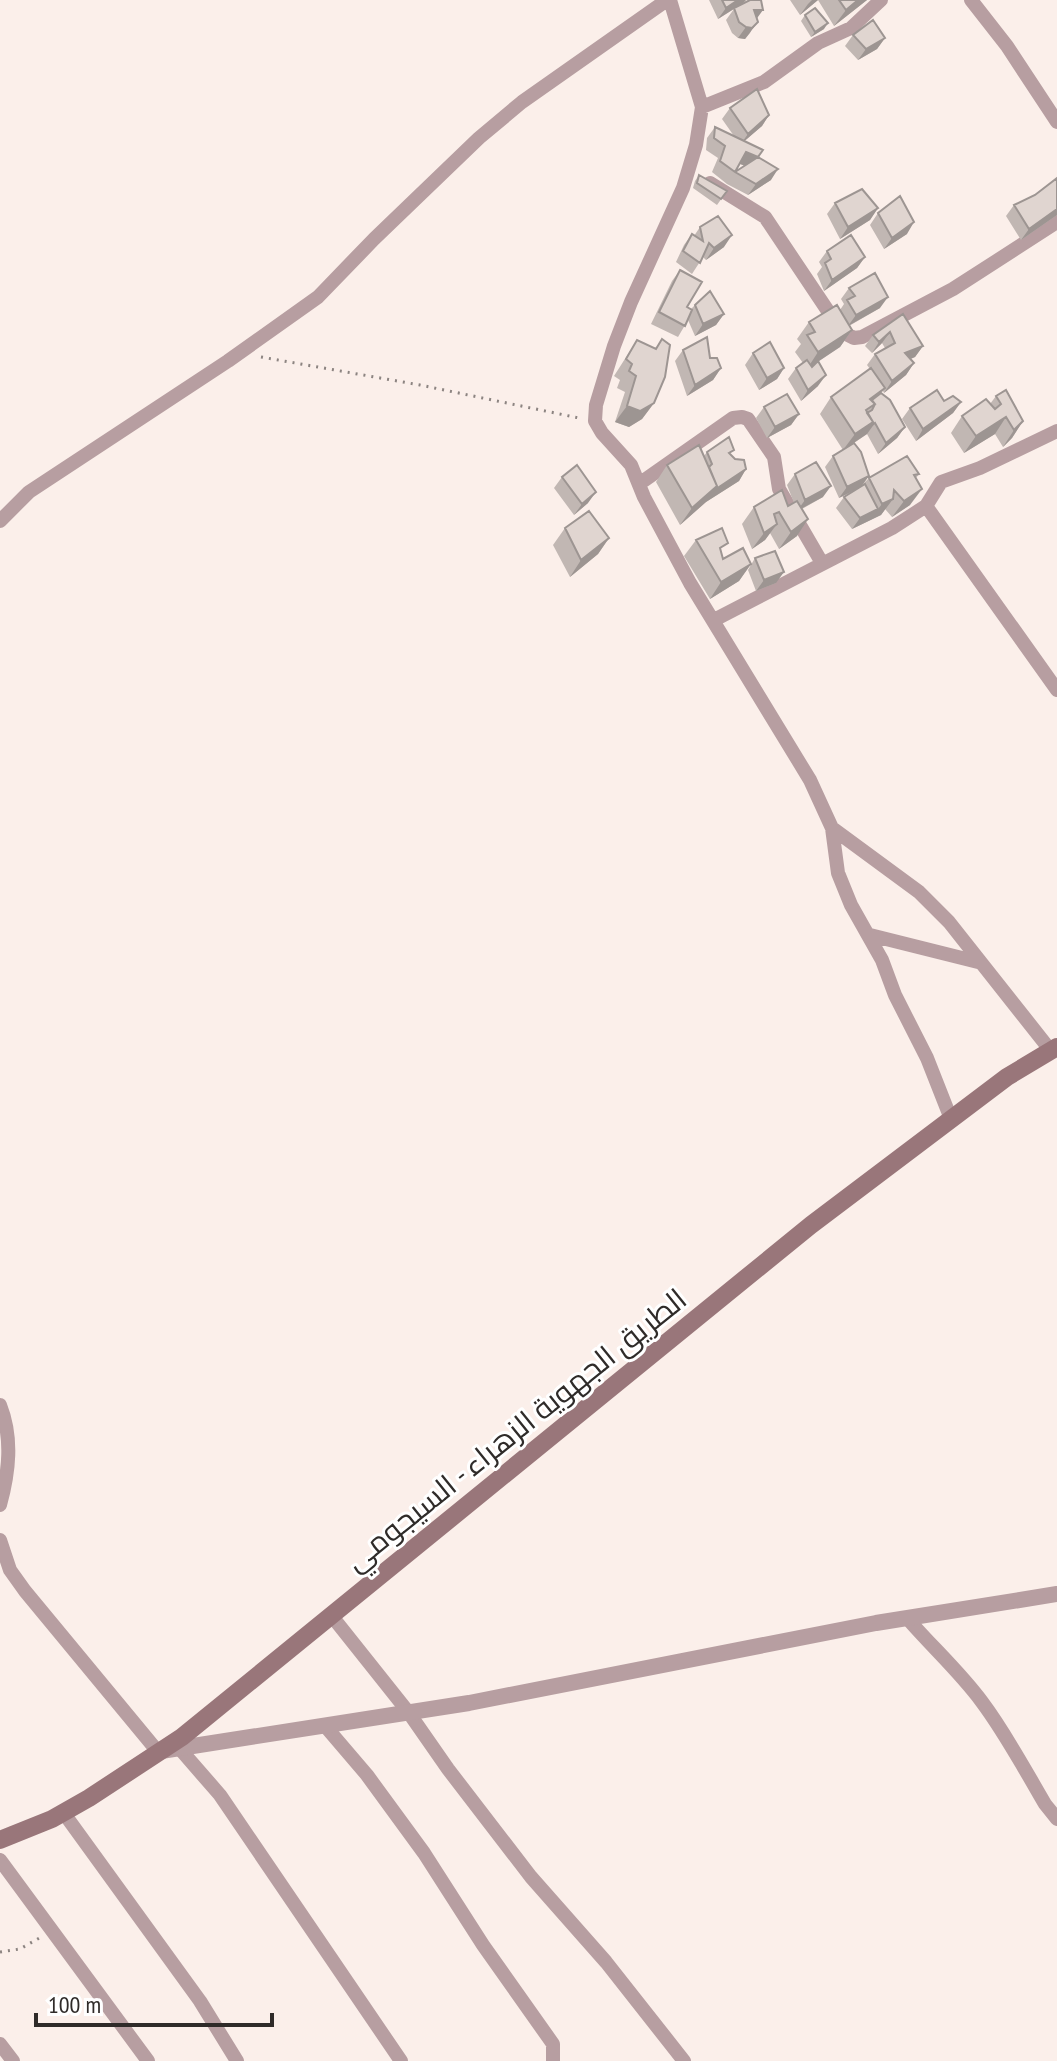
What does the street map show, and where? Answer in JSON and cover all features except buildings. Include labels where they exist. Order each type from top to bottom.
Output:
[{"type":"main road","name":"الطريق الجهوية الزهراء - السيجومي","points":[[0,1840],[63,1812],[167,1751],[811,1225],[1007,1077],[1054,1049]]},
{"type":"street","points":[[0,521],[29,492],[237,355],[318,297],[489,129],[608,39],[668,0],[702,107],[696,145],[689,170],[614,346],[596,405],[595,421],[631,465],[690,583],[810,780],[832,828],[838,873],[851,905],[870,935],[895,995],[927,1058],[951,1119]]},
{"type":"street","points":[[702,107],[764,82],[818,43],[851,28],[881,0]]},
{"type":"street","points":[[971,0],[1007,46],[1057,122]]},
{"type":"street","points":[[689,170],[765,217],[842,332],[854,338],[862,337],[953,289],[1057,222]]},
{"type":"street","points":[[639,484],[733,418],[748,419],[774,457],[779,489],[822,563]]},
{"type":"street","points":[[714,620],[892,528],[926,506],[941,482],[980,468],[1057,431]]},
{"type":"street","points":[[926,506],[1057,690]]},
{"type":"street","points":[[832,828],[919,892],[949,922],[978,962],[1054,1049]]},
{"type":"street","points":[[870,935],[978,962]]},
{"type":"street","points":[[0,1405],[8,1425],[8,1466],[0,1505]]},
{"type":"street","points":[[0,1540],[10,1570],[25,1591],[167,1751],[220,1795],[401,2061]]},
{"type":"street","points":[[167,1751],[409,1713],[907,1618],[1057,1594]]},
{"type":"street","points":[[331,1615],[409,1713],[522,1865],[606,1962],[684,2061]]},
{"type":"street","points":[[907,1618],[937,1653],[956,1669],[982,1702],[1057,1819]]},
{"type":"street","points":[[326,1727],[367,1775],[424,1853],[483,1945],[564,2061]]},
{"type":"street","points":[[63,1812],[200,2001],[237,2061]]},
{"type":"street","points":[[0,1860],[148,2061]]},
{"type":"street","points":[[0,2044],[13,2061]]},
{"type":"street","points":[[553,2044],[553,2061]]},
{"type":"path","points":[[237,355],[420,385],[595,421]]},
{"type":"path","points":[[0,1952],[20,1949],[51,1931]]}]
